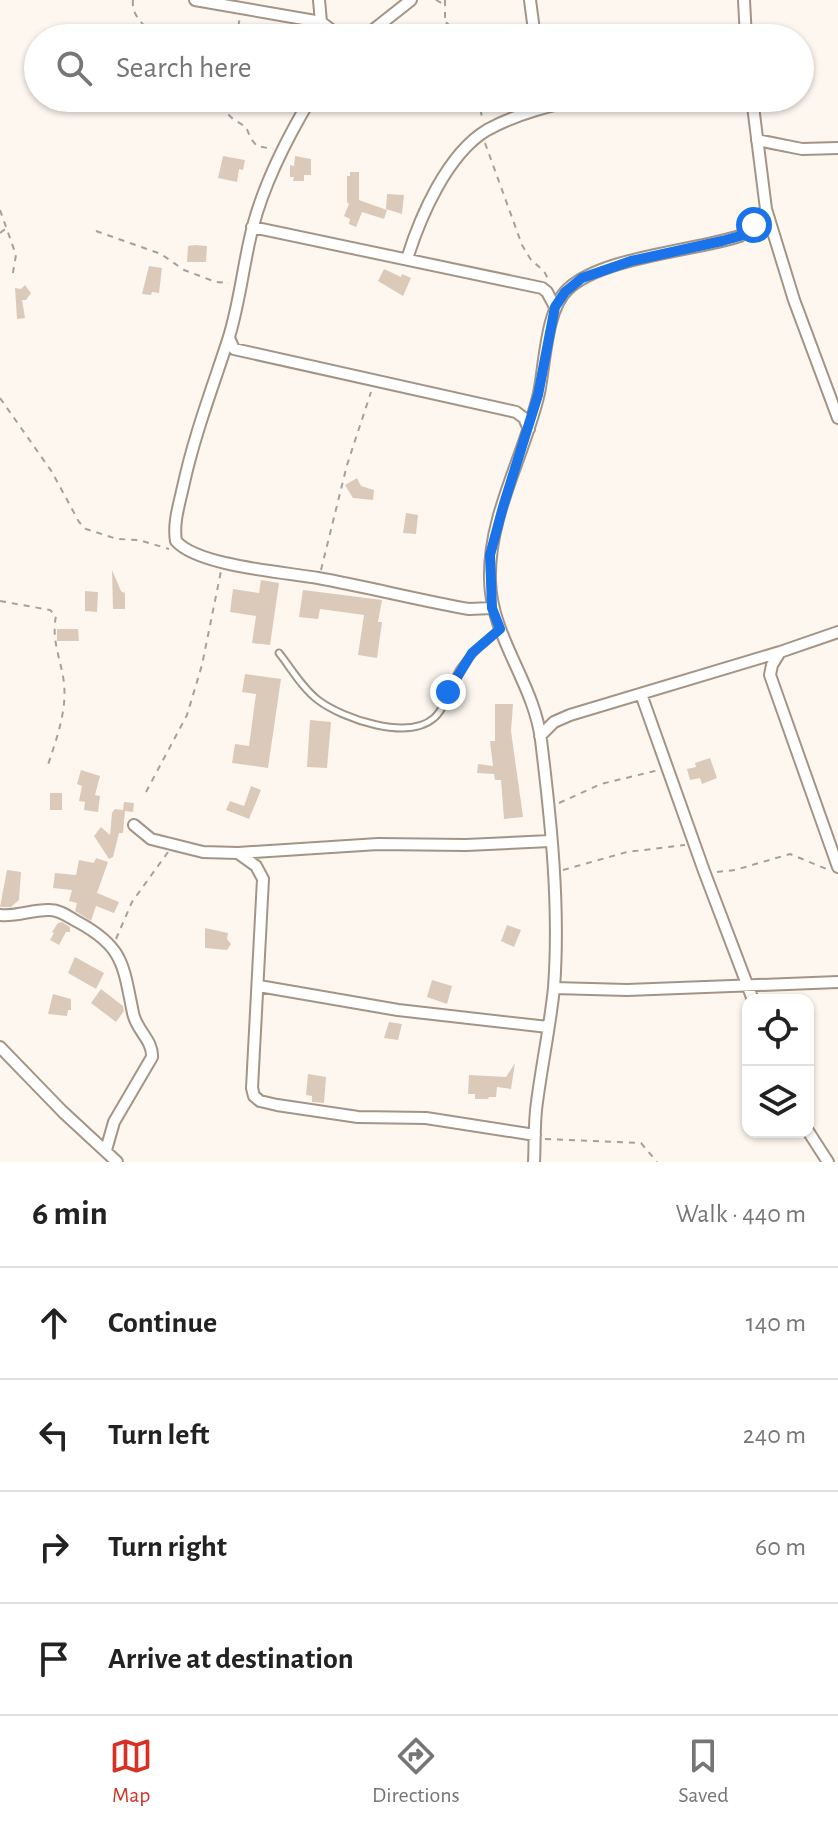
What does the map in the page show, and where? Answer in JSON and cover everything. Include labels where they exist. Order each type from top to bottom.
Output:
[{"type":"street","points":[[195,0],[324,24]]},
{"type":"street","points":[[319,0],[321,22]]},
{"type":"street","points":[[381,24],[411,0]]},
{"type":"street","points":[[530,0],[533,24]]},
{"type":"street","points":[[744,0],[745,24]]},
{"type":"street","points":[[303,112],[281,153],[252,227],[229,338],[189,457],[177,514],[176,541],[182,548],[223,562],[469,609],[492,608]]},
{"type":"street","points":[[407,259],[427,202],[462,152],[485,131],[522,112]]},
{"type":"street","points":[[754,112],[766,209],[794,300],[838,418]]},
{"type":"street","points":[[757,140],[791,148],[838,148]]},
{"type":"street","points":[[534,1162],[536,1106],[554,988],[556,925],[553,871],[540,736],[524,682],[492,608],[490,555],[538,395],[555,307],[565,292],[582,278],[631,261],[740,236],[754,225],[766,209]]},
{"type":"street","points":[[252,227],[542,288],[555,307]]},
{"type":"street","points":[[229,338],[234,349],[516,412],[524,418],[529,429]]},
{"type":"street","points":[[540,736],[554,722],[838,632]]},
{"type":"street","points":[[780,652],[770,675],[838,867]]},
{"type":"street","points":[[641,694],[751,994]]},
{"type":"street","points":[[535,715],[554,722]]},
{"type":"street","points":[[134,825],[151,839],[203,852],[238,853],[378,844],[466,845],[550,841]]},
{"type":"street","points":[[238,853],[256,866],[263,879],[254,1096],[260,1101],[358,1117],[426,1118],[535,1137]]},
{"type":"street","points":[[0,915],[21,915],[47,909],[58,911],[97,932],[113,947],[122,963],[135,1024],[151,1044],[152,1057],[114,1122],[106,1150]]},
{"type":"street","points":[[554,988],[627,990],[838,982]]},
{"type":"street","points":[[259,986],[398,1010],[548,1027]]},
{"type":"street","points":[[0,1047],[117,1162]]},
{"type":"street","points":[[813,1138],[828,1162]]},
{"type":"lane","points":[[279,653],[305,688],[319,701],[365,721],[406,729],[422,725],[438,713],[459,671],[472,653],[500,629]]},
{"type":"path","points":[[133,0],[134,15],[142,24]]},
{"type":"path","points":[[436,0],[445,2],[448,24]]},
{"type":"path","points":[[238,24],[245,9]]},
{"type":"path","points":[[226,112],[246,127],[257,146],[281,153]]},
{"type":"path","points":[[480,112],[485,147],[522,245],[549,281]]},
{"type":"path","points":[[0,210],[16,255],[12,278]]},
{"type":"path","points":[[0,233],[8,227]]},
{"type":"path","points":[[96,231],[161,254],[184,270],[216,282],[242,284]]},
{"type":"path","points":[[319,579],[347,465],[375,379]]},
{"type":"path","points":[[0,398],[52,472],[79,522],[86,529],[165,549],[182,548]]},
{"type":"path","points":[[146,792],[187,715],[202,665],[223,562]]},
{"type":"path","points":[[0,601],[50,610],[56,616],[54,629],[64,683],[64,713],[47,768]]},
{"type":"path","points":[[547,809],[601,784],[668,768]]},
{"type":"path","points":[[553,871],[577,868],[597,859],[627,852],[695,844]]},
{"type":"path","points":[[113,947],[132,902],[174,845]]},
{"type":"path","points":[[704,871],[735,870],[790,854],[838,874]]},
{"type":"path","points":[[535,1137],[641,1143],[657,1162]]},
{"type":"building","points":[[223,156],[245,160],[243,170],[239,169],[237,182],[218,178]]},
{"type":"building","points":[[295,156],[311,159],[311,175],[304,175],[304,181],[293,181],[294,177],[290,177],[290,165],[294,166]]},
{"type":"building","points":[[350,172],[359,172],[359,200],[387,210],[384,219],[362,212],[356,227],[349,224],[350,219],[344,216],[349,204],[347,176]]},
{"type":"building","points":[[387,194],[404,195],[402,214],[386,209]]},
{"type":"building","points":[[188,246],[207,246],[206,262],[187,262]]},
{"type":"building","points":[[149,266],[162,268],[159,293],[152,292],[151,295],[142,294]]},
{"type":"building","points":[[384,269],[411,278],[403,296],[378,281]]},
{"type":"building","points":[[25,285],[31,293],[26,300],[22,300],[25,318],[17,319],[15,288],[21,289]]},
{"type":"building","points":[[357,478],[361,486],[374,490],[373,500],[353,498],[345,485]]},
{"type":"building","points":[[406,513],[418,515],[416,534],[403,533]]},
{"type":"building","points":[[112,570],[121,591],[125,593],[125,609],[113,609]]},
{"type":"building","points":[[261,580],[279,583],[270,645],[252,643],[256,616],[230,612],[233,589],[259,593]]},
{"type":"building","points":[[303,590],[382,600],[377,658],[358,655],[364,615],[320,609],[318,619],[299,617]]},
{"type":"building","points":[[85,591],[98,592],[97,612],[85,611]]},
{"type":"building","points":[[57,629],[78,629],[79,641],[57,641]]},
{"type":"building","points":[[245,674],[281,679],[268,768],[232,763],[235,744],[249,746],[256,694],[242,692]]},
{"type":"building","points":[[495,704],[513,704],[511,731],[523,817],[504,819],[501,780],[495,780],[494,774],[477,773],[478,764],[493,766],[490,741],[495,741]]},
{"type":"building","points":[[310,720],[331,722],[327,768],[307,767]]},
{"type":"building","points":[[710,758],[717,778],[702,784],[700,778],[690,780],[687,769]]},
{"type":"building","points":[[81,770],[100,776],[95,795],[100,796],[98,812],[84,810],[85,802],[79,801],[82,786],[77,784]]},
{"type":"building","points":[[251,786],[261,790],[249,819],[226,810],[230,801],[244,806]]},
{"type":"building","points":[[50,793],[62,793],[62,810],[50,810]]},
{"type":"building","points":[[124,802],[134,803],[133,812],[125,811],[123,833],[119,833],[113,857],[109,859],[94,836],[101,827],[110,835],[112,813],[115,809],[123,810]]},
{"type":"building","points":[[96,858],[108,862],[97,893],[119,902],[114,913],[96,906],[91,921],[75,911],[77,903],[69,901],[72,890],[53,888],[55,873],[76,875],[79,860],[94,863]]},
{"type":"building","points":[[7,870],[21,872],[19,900],[11,907],[0,907]]},
{"type":"building","points":[[58,923],[70,927],[70,932],[66,932],[59,945],[50,940]]},
{"type":"building","points":[[507,925],[521,930],[514,947],[501,941]]},
{"type":"building","points":[[205,928],[228,933],[227,939],[231,944],[227,950],[205,948]]},
{"type":"building","points":[[75,957],[104,973],[96,989],[68,973]]},
{"type":"building","points":[[432,980],[452,986],[447,1004],[427,997]]},
{"type":"building","points":[[101,989],[123,1006],[124,1011],[116,1022],[91,1003]]},
{"type":"building","points":[[53,994],[71,999],[71,1010],[68,1010],[67,1016],[48,1014]]},
{"type":"building","points":[[389,1022],[402,1024],[398,1040],[384,1038]]},
{"type":"building","points":[[515,1063],[511,1089],[497,1087],[496,1097],[488,1099],[475,1099],[475,1094],[468,1094],[469,1075],[506,1077]]},
{"type":"building","points":[[308,1074],[326,1077],[324,1103],[312,1102],[312,1096],[306,1095]]},
{"type":"route","points":[[448,692],[472,653],[500,629],[492,608],[490,555],[538,395],[555,307],[565,292],[582,278],[631,261],[740,236],[754,225]]}]
